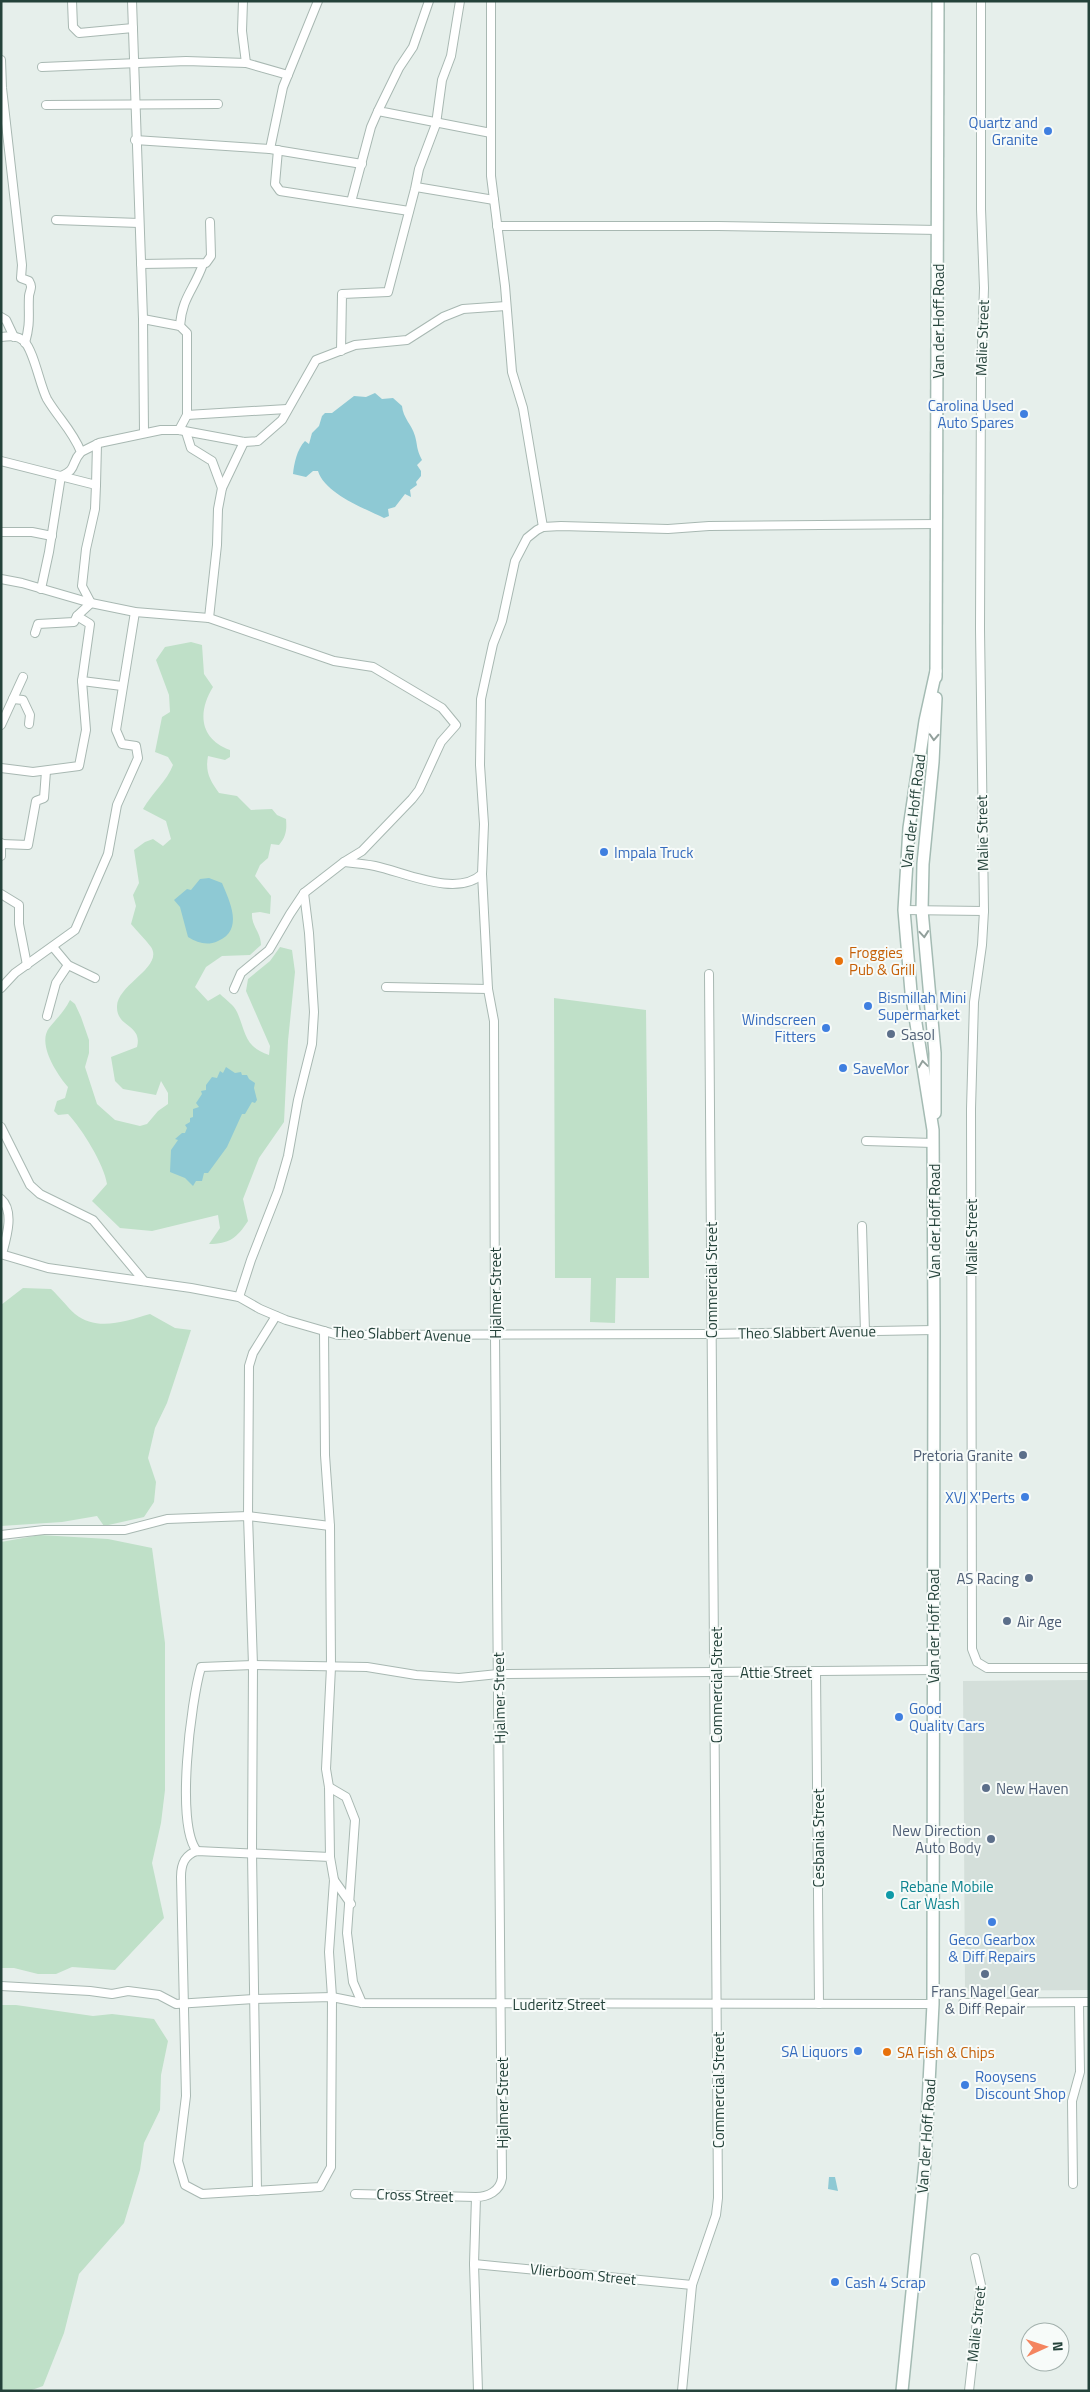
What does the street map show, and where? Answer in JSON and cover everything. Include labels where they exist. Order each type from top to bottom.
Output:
[{"type":"main road","name":"Van der Hoff Road","points":[[902,2391],[925,2163],[933,2004],[933,1130],[936,1110],[935,1053],[922,910],[923,864],[934,745],[936,671],[938,1]]},
{"type":"main road","name":"Van der Hoff Road","points":[[933,1130],[911,992],[904,910],[908,828],[925,721],[936,671]]},
{"type":"street","points":[[72,1],[73,27],[79,33],[133,28]]},
{"type":"street","points":[[132,1],[143,319],[144,433]]},
{"type":"street","points":[[244,1],[242,30],[246,63]]},
{"type":"street","points":[[318,1],[288,75],[274,150],[274,184],[278,190],[409,211]]},
{"type":"street","points":[[351,202],[371,127],[399,68],[413,47],[428,1]]},
{"type":"street","points":[[341,350],[342,294],[388,292],[419,169],[436,124],[442,80],[451,56],[460,1]]},
{"type":"street","points":[[491,1],[491,176],[512,372],[524,408],[543,527],[668,529],[709,526],[937,524]]},
{"type":"street","name":"Malie Street","points":[[981,1],[981,209],[984,288],[981,377],[980,629],[984,911],[982,945],[973,1017],[971,1109],[972,1649],[977,1662],[987,1668],[1089,1668]]},
{"type":"street","points":[[1,60],[2,88],[22,265],[21,278],[29,281],[32,288],[29,296],[30,322],[26,343],[46,398],[72,432],[80,452]]},
{"type":"street","points":[[42,67],[186,61],[246,63],[288,75]]},
{"type":"street","points":[[46,105],[135,106],[218,104]]},
{"type":"street","points":[[378,110],[436,124],[491,133]]},
{"type":"street","points":[[136,140],[274,150],[362,164]]},
{"type":"street","points":[[416,187],[494,200]]},
{"type":"street","points":[[56,220],[139,223]]},
{"type":"street","points":[[141,264],[203,264],[209,261],[211,256],[210,222]]},
{"type":"street","points":[[497,226],[718,226],[938,230]]},
{"type":"street","points":[[180,326],[182,305],[198,278],[203,264]]},
{"type":"street","points":[[61,476],[72,472],[80,452],[97,444],[144,433],[182,431],[244,442],[262,439],[282,420],[287,409],[301,390],[314,362],[363,343],[407,340],[442,317],[463,309],[506,306]]},
{"type":"street","points":[[1,317],[6,320],[14,337]]},
{"type":"street","points":[[143,319],[180,326],[187,332],[187,415],[182,431],[191,448],[212,461],[222,488]]},
{"type":"street","points":[[1,337],[14,337],[26,343]]},
{"type":"street","points":[[187,415],[287,409]]},
{"type":"street","points":[[209,618],[217,544],[218,509],[222,488],[244,442]]},
{"type":"street","points":[[90,603],[82,586],[86,548],[95,509],[97,444]]},
{"type":"street","points":[[1,461],[96,485]]},
{"type":"street","points":[[41,589],[52,536],[61,476]]},
{"type":"street","name":"Hjalmer Street","points":[[476,2197],[486,2196],[497,2189],[502,2178],[502,2004],[494,1336],[494,1021],[488,989],[482,874],[484,824],[480,765],[481,699],[492,644],[502,621],[515,561],[528,538],[543,527]]},
{"type":"street","points":[[1,532],[32,532],[52,536]]},
{"type":"street","points":[[1,579],[90,603],[135,612],[209,618],[334,661],[373,667],[442,708],[456,726],[441,742],[419,790],[412,799],[362,851],[344,862],[304,893],[269,950],[241,973],[234,988]]},
{"type":"street","points":[[35,632],[38,624],[74,622],[77,616],[90,603]]},
{"type":"street","points":[[1,988],[27,965],[74,930],[108,854],[117,805],[138,758],[136,746],[122,744],[116,730],[135,612]]},
{"type":"street","points":[[1,768],[17,768],[33,772],[79,766],[86,730],[82,681],[90,624],[77,616]]},
{"type":"street","points":[[1,725],[23,677]]},
{"type":"street","points":[[82,681],[122,686]]},
{"type":"street","points":[[13,699],[23,700],[30,715],[29,724]]},
{"type":"street","points":[[1,856],[2,843],[29,844],[36,801],[44,798],[46,771]]},
{"type":"street","points":[[344,862],[375,866],[439,883],[463,884],[477,879],[482,874]]},
{"type":"street","points":[[240,1297],[251,1260],[278,1191],[288,1156],[298,1100],[312,1044],[314,1012],[309,926],[304,893]]},
{"type":"street","points":[[1,894],[19,905],[19,924],[27,965]]},
{"type":"street","points":[[904,910],[984,911]]},
{"type":"street","points":[[53,947],[68,965],[95,978]]},
{"type":"street","points":[[47,1016],[56,983],[68,965]]},
{"type":"street","name":"Commercial Street","points":[[682,2391],[692,2285],[716,2215],[718,2198],[716,1672],[711,1334],[709,974]]},
{"type":"street","points":[[386,987],[488,989]]},
{"type":"street","points":[[1,1127],[30,1185],[40,1194],[93,1220],[144,1281]]},
{"type":"street","points":[[866,1141],[933,1143]]},
{"type":"street","points":[[1,1200],[8,1210],[2,1254]]},
{"type":"street","points":[[862,1226],[865,1332]]},
{"type":"street","name":"Theo Slabbert Avenue","points":[[2,1254],[48,1268],[240,1297],[276,1316],[338,1336],[711,1334],[934,1330]]},
{"type":"street","points":[[257,2191],[252,1852],[253,1665],[248,1516],[249,1366],[253,1353],[276,1316]]},
{"type":"street","points":[[324,1331],[325,1445],[330,1526],[331,1667],[326,1769],[329,1787],[330,1856],[334,1880],[329,1952],[332,1997],[331,2167],[320,2187],[202,2194],[185,2185],[178,2161],[186,2096],[181,1869],[189,1853],[197,1851],[330,1856]]},
{"type":"street","points":[[1,1535],[44,1530],[126,1530],[166,1519],[248,1516],[330,1526]]},
{"type":"street","name":"Attie Street","points":[[197,1851],[192,1845],[188,1815],[186,1762],[194,1690],[201,1667],[253,1665],[386,1669],[416,1675],[459,1678],[498,1674],[934,1670]]},
{"type":"street","name":"Cesbania Street","points":[[816,1671],[819,2004]]},
{"type":"street","points":[[329,1787],[346,1797],[355,1820],[351,1904],[347,1933],[353,1982],[362,2003]]},
{"type":"street","points":[[334,1880],[351,1904]]},
{"type":"street","name":"Luderitz Street","points":[[1,1986],[112,1994],[128,1991],[159,1995],[176,2004],[332,1997],[362,2003],[933,2004]]},
{"type":"street","points":[[963,2003],[1089,2002]]},
{"type":"street","points":[[1073,2184],[1072,2101],[1080,2072],[1080,2003]]},
{"type":"street","name":"Cross Street","points":[[355,2194],[476,2197]]},
{"type":"street","points":[[476,2197],[474,2264],[478,2391]]},
{"type":"street","name":"Malie Street","points":[[969,2391],[980,2285],[975,2258]]},
{"type":"street","name":"Vlierboom Street","points":[[474,2264],[692,2285]]},
{"type":"shaded area","points":[[1089,1680],[1089,1990],[965,1991],[963,1681]]},
{"type":"green space","points":[[191,642],[202,645],[204,674],[213,687],[205,706],[204,724],[212,739],[230,750],[230,757],[225,760],[208,756],[207,767],[211,780],[219,793],[237,796],[251,810],[272,809],[277,815],[286,819],[286,833],[283,839],[279,845],[271,844],[268,858],[260,865],[255,876],[271,896],[270,914],[252,913],[261,945],[250,955],[222,956],[206,967],[195,987],[208,1001],[220,994],[230,1003],[237,1012],[250,1043],[261,1052],[269,1055],[270,1046],[246,991],[248,979],[270,961],[280,947],[292,950],[295,972],[288,1041],[284,1122],[259,1158],[243,1199],[248,1221],[232,1239],[222,1243],[209,1244],[220,1228],[218,1215],[152,1231],[120,1228],[92,1201],[107,1184],[105,1176],[92,1147],[74,1120],[68,1114],[58,1115],[54,1111],[57,1101],[65,1098],[68,1087],[54,1067],[45,1042],[49,1028],[70,1000],[75,1004],[89,1040],[89,1053],[85,1067],[97,1104],[115,1120],[140,1126],[147,1124],[158,1111],[168,1104],[168,1093],[161,1081],[156,1095],[123,1089],[115,1081],[111,1057],[137,1047],[138,1040],[136,1034],[124,1023],[118,1013],[117,1006],[119,998],[125,990],[151,962],[153,954],[151,947],[131,924],[136,906],[133,895],[139,883],[134,850],[153,839],[163,846],[171,839],[166,821],[143,809],[173,765],[168,757],[155,752],[162,717],[170,712],[169,695],[156,660],[165,647]]},
{"type":"green space","points":[[554,998],[646,1010],[649,1278],[616,1278],[615,1323],[590,1322],[591,1278],[555,1278]]},
{"type":"green space","points":[[23,1288],[51,1289],[75,1314],[93,1323],[122,1322],[150,1314],[175,1328],[191,1330],[167,1403],[155,1428],[148,1458],[156,1482],[154,1502],[144,1517],[104,1526],[97,1516],[62,1522],[1,1526],[1,1305]]},
{"type":"green space","points":[[40,1535],[108,1539],[152,1548],[165,1643],[165,1790],[161,1823],[152,1863],[164,1918],[115,1970],[72,1967],[56,1974],[38,1974],[14,1968],[1,1968],[1,1542]]},
{"type":"green space","points":[[1,2005],[16,2005],[93,2016],[112,2014],[154,2019],[168,2041],[161,2075],[160,2110],[144,2143],[140,2170],[124,2223],[79,2274],[64,2333],[43,2386],[29,2391],[1,2391]]},
{"type":"water","points":[[375,393],[382,399],[393,398],[402,406],[404,414],[414,432],[422,460],[417,465],[421,471],[421,476],[416,482],[417,485],[410,490],[411,497],[405,494],[395,507],[388,509],[389,516],[384,518],[337,494],[322,479],[318,471],[313,471],[306,477],[293,474],[300,448],[305,441],[309,444],[312,433],[319,426],[325,413],[332,413],[354,396],[366,397]]},
{"type":"water","points":[[209,878],[222,883],[231,907],[233,923],[231,930],[226,936],[214,943],[206,944],[188,937],[180,907],[174,900],[187,889],[191,890],[200,879]]},
{"type":"water","points":[[226,1067],[235,1073],[241,1072],[242,1075],[247,1075],[255,1083],[254,1088],[257,1100],[255,1103],[252,1102],[245,1114],[242,1114],[227,1147],[208,1173],[204,1173],[202,1181],[196,1181],[193,1186],[185,1178],[170,1172],[171,1150],[178,1140],[175,1139],[182,1133],[185,1133],[187,1128],[185,1125],[193,1117],[193,1109],[199,1107],[196,1103],[202,1094],[201,1091],[206,1090],[206,1085],[212,1077],[217,1078],[220,1071],[223,1073]]},
{"type":"water","points":[[829,2177],[835,2177],[838,2191],[828,2189]]},
{"type":"place","name":"Quartz and Granite","points":[[1048,131]]},
{"type":"place","name":"Carolina Used Auto Spares","points":[[1024,414]]},
{"type":"place","name":"Impala Truck","points":[[604,852]]},
{"type":"place","name":"Froggies Pub & Grill","points":[[839,961]]},
{"type":"place","name":"Bismillah Mini Supermarket","points":[[868,1006]]},
{"type":"place","name":"Windscreen Fitters","points":[[826,1028]]},
{"type":"place","name":"Sasol","points":[[891,1034]]},
{"type":"place","name":"SaveMor","points":[[843,1068]]},
{"type":"place","name":"Pretoria Granite","points":[[1023,1455]]},
{"type":"place","name":"XVJ X'Perts","points":[[1025,1497]]},
{"type":"place","name":"AS Racing","points":[[1029,1578]]},
{"type":"place","name":"Air Age","points":[[1007,1621]]},
{"type":"place","name":"Good Quality Cars","points":[[899,1717]]},
{"type":"place","name":"New Haven","points":[[986,1788]]},
{"type":"place","name":"New Direction Auto Body","points":[[991,1839]]},
{"type":"place","name":"Rebane Mobile Car Wash","points":[[890,1895]]},
{"type":"place","name":"Geco Gearbox & Diff Repairs","points":[[992,1922]]},
{"type":"place","name":"Frans Nagel Gear & Diff Repair","points":[[985,1974]]},
{"type":"place","name":"SA Liquors","points":[[858,2051]]},
{"type":"place","name":"SA Fish & Chips","points":[[887,2052]]},
{"type":"place","name":"Rooysens Discount Shop","points":[[965,2085]]},
{"type":"place","name":"Cash 4 Scrap","points":[[835,2282]]}]
